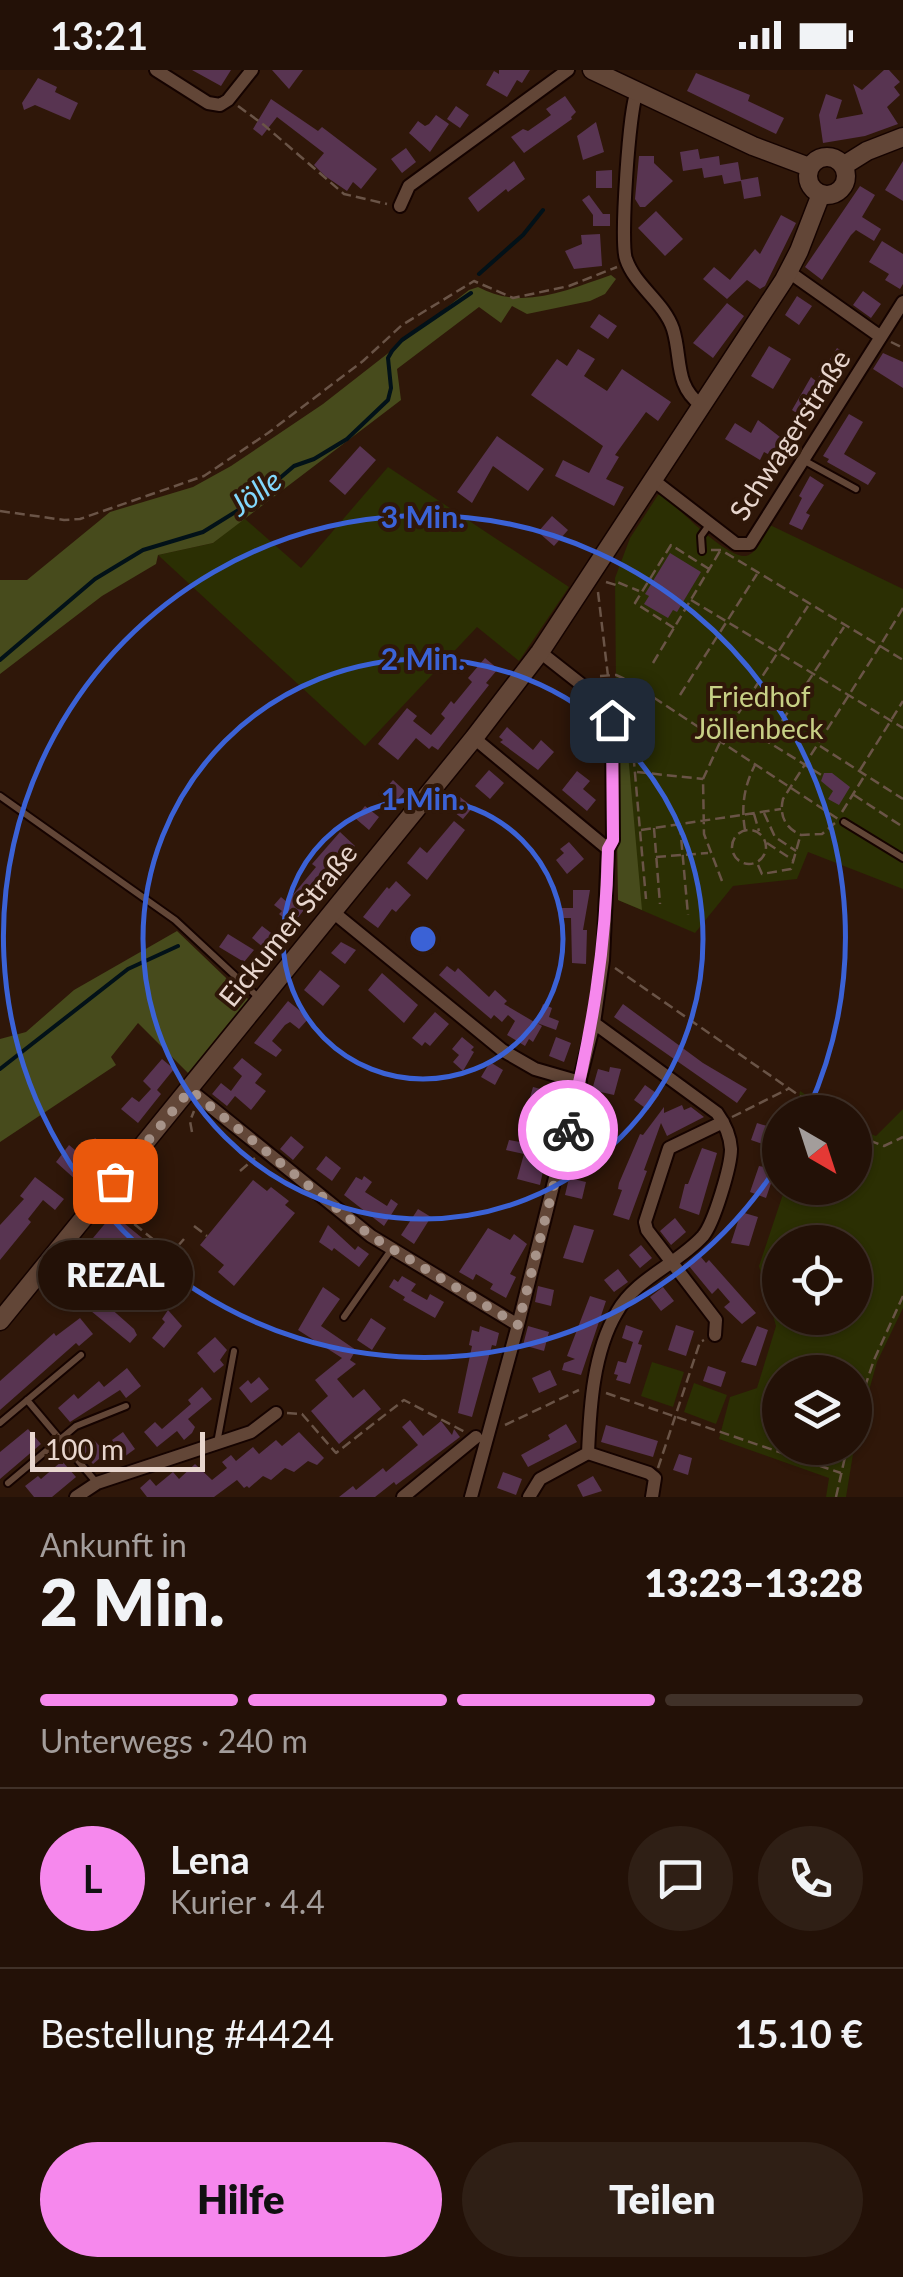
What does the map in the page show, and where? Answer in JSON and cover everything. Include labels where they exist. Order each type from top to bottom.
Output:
[{"type":"main road","points":[[599,72],[753,146],[810,167]]},
{"type":"main road","points":[[843,166],[867,151],[903,137]]},
{"type":"main road","points":[[826,156],[843,166],[846,176],[842,188],[830,195],[821,194],[809,184],[810,167],[815,160],[826,156]]},
{"type":"main road","name":"Eickumer Straße","points":[[0,1321],[193,1092],[540,652],[788,272],[821,194]]},
{"type":"street","points":[[156,70],[208,103],[220,105],[252,70]]},
{"type":"street","points":[[400,206],[410,186],[568,70]]},
{"type":"street","points":[[636,92],[628,136],[626,260],[666,313],[674,331],[681,380],[692,398],[702,405]]},
{"type":"street","points":[[788,272],[881,337]]},
{"type":"street","name":"Schwagerstraße","points":[[654,480],[736,544],[750,544],[903,302]]},
{"type":"street","points":[[470,1497],[594,1023],[603,960],[608,849],[613,840],[612,720],[596,696],[540,652]]},
{"type":"street","points":[[474,738],[608,849]]},
{"type":"street","points":[[332,912],[502,1050],[535,1068],[580,1082]]},
{"type":"street","points":[[588,1453],[591,1388],[614,1316],[629,1296],[706,1233],[731,1149],[724,1122],[707,1104],[594,1023]]},
{"type":"street","points":[[193,1092],[391,1250],[518,1325]]},
{"type":"street","points":[[715,1335],[716,1320],[670,1262],[645,1222],[669,1148],[724,1122]]},
{"type":"street","points":[[76,1497],[97,1483],[251,1432],[276,1413]]},
{"type":"street","points":[[403,1497],[476,1438]]},
{"type":"street","points":[[529,1497],[540,1479],[588,1453],[649,1473],[654,1478],[652,1497]]},
{"type":"lane","points":[[804,460],[856,489]]},
{"type":"lane","points":[[702,551],[701,536],[710,524]]},
{"type":"lane","points":[[0,796],[174,920],[262,1000]]},
{"type":"lane","points":[[841,820],[903,858]]},
{"type":"lane","points":[[344,1317],[391,1250]]},
{"type":"lane","points":[[57,1251],[107,1293]]},
{"type":"lane","points":[[217,1443],[234,1351]]},
{"type":"lane","points":[[0,1423],[81,1354]]},
{"type":"lane","points":[[28,1400],[97,1483]]},
{"type":"lane","points":[[8,1483],[76,1426],[126,1406]]},
{"type":"path","points":[[228,100],[264,125],[344,194],[400,206]]},
{"type":"path","points":[[2,512],[80,519],[189,483],[268,433],[402,325],[474,280],[513,298],[569,286],[610,272],[626,260]]},
{"type":"path","points":[[674,628],[635,603],[671,545],[709,569]]},
{"type":"path","points":[[653,664],[720,550],[903,660]]},
{"type":"path","points":[[680,694],[758,573]]},
{"type":"path","points":[[590,577],[597,588],[609,674]]},
{"type":"path","points":[[613,584],[618,582],[642,592]]},
{"type":"path","points":[[691,600],[903,728]]},
{"type":"path","points":[[722,881],[709,853],[702,780],[720,740],[809,604]]},
{"type":"path","points":[[865,775],[841,820],[822,834],[801,836],[785,823],[781,809],[790,786],[903,608]]},
{"type":"path","points":[[782,721],[845,626]]},
{"type":"path","points":[[600,676],[609,674],[627,680],[841,820]]},
{"type":"path","points":[[627,680],[646,899]]},
{"type":"path","points":[[859,771],[903,701]]},
{"type":"path","points":[[734,721],[823,776]]},
{"type":"path","points":[[818,744],[903,799]]},
{"type":"path","points":[[745,830],[742,814],[746,784],[756,764]]},
{"type":"path","points":[[635,772],[670,773],[702,780]]},
{"type":"path","points":[[853,795],[903,827]]},
{"type":"path","points":[[640,830],[781,809]]},
{"type":"path","points":[[763,812],[775,836],[796,851]]},
{"type":"path","points":[[754,813],[766,842],[794,860]]},
{"type":"path","points":[[680,824],[688,915]]},
{"type":"path","points":[[654,828],[660,904]]},
{"type":"path","points":[[745,830],[760,833]]},
{"type":"path","points":[[745,830],[733,842],[733,853],[740,862],[757,862],[764,856],[766,842]]},
{"type":"path","points":[[757,862],[762,874],[791,869],[801,836]]},
{"type":"path","points":[[656,858],[709,853]]},
{"type":"path","points":[[603,960],[798,1095]]},
{"type":"path","points":[[724,1122],[789,1089]]},
{"type":"path","points":[[192,1132],[193,1092]]},
{"type":"path","points":[[872,1141],[884,1146],[903,1138]]},
{"type":"path","points":[[240,1172],[264,1151]]},
{"type":"path","points":[[102,1197],[142,1234],[171,1254],[184,1238]]},
{"type":"path","points":[[123,1215],[136,1199]]},
{"type":"path","points":[[194,1226],[206,1236]]},
{"type":"path","points":[[872,1366],[903,1296]]},
{"type":"path","points":[[654,1478],[700,1342],[715,1335]]},
{"type":"path","points":[[489,1430],[591,1388],[841,1473]]},
{"type":"path","points":[[276,1413],[302,1414],[336,1453],[404,1400],[476,1438]]},
{"type":"path","points":[[836,1497],[843,1465]]},
{"type":"green space","points":[[611,275],[616,279],[605,294],[590,301],[527,314],[512,306],[501,323],[479,307],[397,369],[401,400],[213,543],[158,555],[156,564],[102,596],[0,674],[0,580],[27,580],[110,512],[193,487],[231,466],[323,404],[469,290],[478,287],[495,294],[528,298],[561,292]]},
{"type":"green space","points":[[388,467],[569,587],[519,661],[477,627],[365,746],[158,555],[213,543],[244,518],[301,568]]},
{"type":"green space","name":"Friedhof Jöllenbeck","points":[[662,494],[715,541],[738,555],[754,552],[770,525],[903,589],[903,889],[808,852],[797,879],[733,886],[695,933],[618,900],[615,578],[630,538]]},
{"type":"green space","points":[[620,684],[642,910],[618,900],[615,686]]},
{"type":"green space","points":[[177,931],[248,999],[188,1073],[138,1023],[111,1057],[116,1065],[0,1142],[0,1039],[26,1032],[74,990]]},
{"type":"green space","points":[[903,1109],[903,1308],[872,1380],[872,1355],[767,1355],[773,1335],[872,1335],[872,1225],[773,1225],[779,1205],[872,1205],[872,1134],[876,1136]]},
{"type":"green space","points":[[652,1362],[684,1372],[673,1407],[641,1396]]},
{"type":"green space","points":[[762,1372],[762,1454],[719,1439],[730,1397],[757,1388]]},
{"type":"green space","points":[[694,1383],[727,1395],[716,1424],[684,1412]]},
{"type":"green space","points":[[792,1465],[851,1465],[846,1497],[826,1497],[829,1478]]},
{"type":"building","points":[[192,70],[231,70],[221,86]]},
{"type":"building","points":[[272,70],[303,70],[289,89]]},
{"type":"building","points":[[499,70],[530,70],[522,83],[517,80],[507,97],[486,85],[494,71],[499,74]]},
{"type":"building","points":[[884,70],[900,82],[894,87],[900,95],[887,107],[898,124],[865,136],[823,143],[819,115],[826,94],[842,100],[836,119],[863,114],[853,84],[862,90]]},
{"type":"building","points":[[696,73],[750,95],[748,101],[784,118],[776,134],[687,91]]},
{"type":"building","points":[[38,78],[78,103],[70,120],[35,105],[24,110],[22,103]]},
{"type":"building","points":[[565,96],[576,112],[572,119],[524,153],[511,137],[551,115],[546,109]]},
{"type":"building","points":[[271,99],[318,131],[322,127],[377,169],[361,189],[353,182],[347,191],[325,176],[314,165],[324,153],[277,117],[262,136],[253,129]]},
{"type":"building","points":[[456,106],[469,115],[460,128],[447,119]]},
{"type":"building","points":[[436,115],[449,124],[430,152],[409,133],[418,121],[425,126]]},
{"type":"building","points":[[596,122],[604,152],[583,160],[577,136]]},
{"type":"building","points":[[406,148],[416,162],[402,173],[391,159]]},
{"type":"building","points":[[698,149],[700,159],[719,156],[720,165],[738,162],[741,180],[758,177],[761,196],[744,199],[741,181],[724,184],[722,175],[704,178],[702,168],[683,171],[680,152]]},
{"type":"building","points":[[639,156],[654,156],[654,163],[673,181],[645,207],[640,207],[635,199]]},
{"type":"building","points":[[514,161],[525,179],[478,212],[468,198]]},
{"type":"building","points":[[903,161],[903,201],[885,190]]},
{"type":"building","points":[[612,170],[612,188],[596,188],[596,171]]},
{"type":"building","points":[[860,186],[875,195],[862,217],[881,229],[874,241],[856,230],[822,280],[805,267]]},
{"type":"building","points":[[589,195],[603,214],[610,214],[610,226],[593,226],[593,215],[582,200]]},
{"type":"building","points":[[656,211],[683,239],[665,256],[638,228]]},
{"type":"building","points":[[781,215],[796,223],[765,286],[760,289],[747,280],[727,299],[703,279],[714,267],[730,280],[755,249],[760,254]]},
{"type":"building","points":[[600,234],[602,266],[574,269],[565,251],[582,244],[581,235]]},
{"type":"building","points":[[882,241],[903,254],[900,289],[885,280],[889,274],[869,262]]},
{"type":"building","points":[[863,291],[881,304],[871,318],[853,305]]},
{"type":"building","points":[[797,296],[812,306],[799,325],[785,315]]},
{"type":"building","points":[[727,303],[744,316],[713,358],[693,343]]},
{"type":"building","points":[[599,314],[617,326],[608,339],[590,327]]},
{"type":"building","points":[[769,346],[791,359],[773,389],[751,376]]},
{"type":"building","points":[[837,348],[850,356],[810,422],[792,410],[811,377],[816,381]]},
{"type":"building","points":[[578,349],[595,359],[584,376],[607,391],[622,369],[671,402],[658,421],[646,412],[615,455],[619,457],[606,479],[624,487],[614,506],[555,476],[563,460],[589,473],[603,446],[531,395],[557,359],[567,366]]},
{"type":"building","points":[[883,353],[903,362],[903,388],[873,369]]},
{"type":"building","points":[[849,414],[863,422],[844,454],[876,473],[868,485],[823,456]]},
{"type":"building","points":[[758,420],[789,444],[779,460],[764,452],[760,460],[725,439],[735,423],[751,433]]},
{"type":"building","points":[[497,436],[544,469],[528,491],[493,466],[472,503],[457,492]]},
{"type":"building","points":[[360,446],[376,460],[345,495],[329,481]]},
{"type":"building","points":[[810,476],[824,485],[806,513],[810,515],[802,530],[789,524]]},
{"type":"building","points":[[552,516],[568,530],[554,546],[538,532]]},
{"type":"building","points":[[670,553],[701,572],[677,612],[673,610],[668,618],[644,604],[649,596],[645,594]]},
{"type":"building","points":[[485,658],[498,669],[438,750],[432,746],[429,749],[416,738],[398,760],[378,744],[407,708],[417,716],[413,721],[431,735],[445,718],[441,714],[472,682],[468,678]]},
{"type":"building","points":[[507,727],[533,750],[541,740],[554,752],[538,770],[500,742],[503,740],[499,737]]},
{"type":"building","points":[[489,770],[504,783],[490,799],[475,786]]},
{"type":"building","points":[[577,771],[590,781],[583,789],[596,800],[587,811],[562,790]]},
{"type":"building","points":[[824,773],[832,773],[850,787],[839,805],[828,799],[833,791],[821,781]]},
{"type":"building","points":[[393,780],[405,791],[392,806],[380,795]]},
{"type":"building","points":[[460,797],[473,807],[463,819],[450,809]]},
{"type":"building","points":[[365,806],[379,817],[369,830],[355,818]]},
{"type":"building","points":[[454,821],[465,830],[427,880],[407,863],[420,847],[427,853]]},
{"type":"building","points":[[340,832],[355,846],[292,925],[274,905],[281,897],[287,902],[316,867],[312,864]]},
{"type":"building","points":[[569,842],[584,859],[567,874],[556,860],[564,853],[560,849]]},
{"type":"building","points":[[396,881],[411,895],[396,912],[392,909],[378,928],[363,917]]},
{"type":"building","points":[[573,890],[590,890],[583,930],[587,930],[586,964],[572,963],[571,918],[559,918],[558,908],[573,908]]},
{"type":"building","points":[[262,926],[279,939],[269,952],[252,938]]},
{"type":"building","points":[[228,934],[254,950],[244,962],[219,947]]},
{"type":"building","points":[[341,942],[356,950],[345,964],[331,953]]},
{"type":"building","points":[[447,966],[455,972],[458,968],[489,997],[495,990],[507,1001],[504,1004],[536,1023],[543,1004],[552,1008],[549,1017],[559,1021],[556,1030],[537,1023],[542,1026],[533,1042],[529,1039],[525,1046],[507,1035],[515,1021],[508,1015],[502,1022],[494,1015],[491,1019],[439,975]]},
{"type":"building","points":[[320,970],[340,986],[323,1006],[304,990]]},
{"type":"building","points":[[382,973],[418,1005],[404,1023],[368,990]]},
{"type":"building","points":[[288,1001],[309,1018],[299,1029],[290,1022],[285,1025],[272,1041],[282,1050],[276,1057],[254,1043]]},
{"type":"building","points":[[623,1004],[703,1063],[747,1089],[737,1103],[614,1017]]},
{"type":"building","points":[[435,1012],[449,1024],[430,1046],[425,1042],[422,1046],[412,1038]]},
{"type":"building","points":[[462,1037],[474,1047],[463,1071],[453,1062],[459,1055],[452,1049]]},
{"type":"building","points":[[556,1037],[571,1043],[564,1062],[549,1056]]},
{"type":"building","points":[[242,1058],[262,1074],[255,1083],[266,1091],[251,1110],[235,1096],[227,1106],[212,1094],[221,1083],[231,1091],[242,1076],[233,1068]]},
{"type":"building","points":[[162,1059],[174,1069],[157,1090],[161,1094],[138,1123],[121,1109],[132,1097],[139,1102],[151,1089],[143,1081]]},
{"type":"building","points":[[490,1062],[503,1070],[495,1085],[481,1077]]},
{"type":"building","points":[[610,1067],[621,1069],[614,1095],[592,1090],[598,1069],[609,1072]]},
{"type":"building","points":[[645,1085],[659,1095],[648,1110],[634,1100]]},
{"type":"building","points":[[533,1087],[556,1093],[544,1139],[549,1144],[540,1185],[517,1179],[524,1154],[506,1150],[509,1140],[531,1144],[539,1111],[527,1108]]},
{"type":"building","points":[[682,1105],[684,1110],[691,1107],[704,1117],[667,1136],[661,1123],[629,1220],[613,1215],[622,1190],[618,1189],[619,1183],[640,1134],[664,1107],[664,1113]]},
{"type":"building","points":[[587,1109],[605,1114],[601,1129],[594,1128],[590,1145],[600,1148],[596,1163],[575,1158]]},
{"type":"building","points":[[757,1123],[762,1125],[762,1144],[751,1140]]},
{"type":"building","points":[[291,1136],[304,1147],[293,1160],[280,1149]]},
{"type":"building","points":[[95,1138],[114,1153],[102,1168],[93,1160],[77,1181],[56,1162],[69,1145],[81,1155]]},
{"type":"building","points":[[702,1148],[717,1153],[699,1215],[679,1208]]},
{"type":"building","points":[[326,1156],[341,1168],[332,1181],[316,1169]]},
{"type":"building","points":[[762,1167],[762,1196],[750,1192]]},
{"type":"building","points":[[364,1176],[372,1182],[365,1192],[387,1206],[391,1199],[398,1204],[384,1226],[344,1195],[356,1177],[362,1180]]},
{"type":"building","points":[[35,1177],[64,1199],[55,1210],[43,1200],[28,1219],[31,1222],[0,1260],[0,1225],[24,1199],[20,1196]]},
{"type":"building","points":[[569,1178],[586,1182],[582,1199],[565,1195]]},
{"type":"building","points":[[253,1180],[267,1191],[271,1187],[289,1201],[285,1205],[295,1213],[234,1286],[218,1272],[224,1265],[200,1245]]},
{"type":"building","points":[[418,1209],[431,1217],[414,1244],[401,1235]]},
{"type":"building","points":[[741,1212],[758,1217],[749,1246],[731,1243]]},
{"type":"building","points":[[113,1214],[181,1270],[161,1293],[132,1269],[123,1280],[114,1272],[107,1281],[78,1256]]},
{"type":"building","points":[[675,1218],[686,1232],[671,1245],[660,1231]]},
{"type":"building","points":[[328,1225],[355,1250],[358,1246],[369,1254],[359,1267],[319,1242]]},
{"type":"building","points":[[574,1225],[594,1230],[583,1263],[563,1258]]},
{"type":"building","points":[[488,1228],[510,1240],[514,1234],[527,1244],[510,1274],[516,1277],[506,1298],[476,1274],[473,1280],[459,1272]]},
{"type":"building","points":[[641,1245],[652,1258],[640,1268],[629,1255]]},
{"type":"building","points":[[701,1257],[706,1263],[709,1260],[756,1313],[742,1324],[724,1307],[730,1302],[718,1288],[712,1294],[689,1266]]},
{"type":"building","points":[[618,1269],[628,1282],[614,1292],[604,1280]]},
{"type":"building","points":[[402,1276],[416,1284],[411,1291],[427,1300],[430,1294],[444,1302],[435,1318],[389,1287]]},
{"type":"building","points":[[538,1286],[554,1290],[551,1306],[535,1302]]},
{"type":"building","points":[[323,1287],[340,1299],[321,1326],[356,1350],[350,1360],[356,1364],[337,1379],[353,1398],[364,1389],[381,1409],[339,1444],[311,1411],[328,1396],[315,1380],[342,1358],[298,1330]]},
{"type":"building","points":[[663,1287],[674,1301],[661,1311],[650,1297]]},
{"type":"building","points":[[91,1288],[111,1302],[108,1306],[134,1329],[137,1335],[130,1343],[80,1302]]},
{"type":"building","points":[[590,1296],[606,1301],[581,1375],[562,1370],[564,1363],[575,1359],[567,1356]]},
{"type":"building","points":[[168,1310],[182,1326],[164,1348],[152,1338],[165,1322],[162,1319]]},
{"type":"building","points":[[80,1318],[93,1334],[79,1346],[76,1343],[0,1410],[0,1381],[54,1333],[56,1336]]},
{"type":"building","points":[[371,1318],[386,1328],[372,1350],[357,1340]]},
{"type":"building","points":[[626,1325],[643,1331],[630,1384],[616,1380],[618,1375],[614,1374],[618,1361],[626,1363],[633,1342],[622,1338]]},
{"type":"building","points":[[676,1325],[694,1331],[686,1356],[668,1350]]},
{"type":"building","points":[[480,1326],[499,1333],[472,1417],[458,1413],[472,1330],[479,1332]]},
{"type":"building","points":[[528,1326],[549,1332],[544,1351],[523,1345]]},
{"type":"building","points":[[757,1326],[762,1328],[762,1335],[766,1335],[756,1366],[741,1362]]},
{"type":"building","points":[[215,1337],[227,1350],[220,1360],[224,1365],[214,1373],[197,1353]]},
{"type":"building","points":[[708,1366],[726,1372],[721,1387],[703,1381]]},
{"type":"building","points":[[127,1368],[141,1386],[126,1398],[120,1390],[70,1422],[58,1408],[74,1394],[78,1399],[99,1381],[104,1387]]},
{"type":"building","points":[[550,1370],[557,1385],[539,1393],[532,1378]]},
{"type":"building","points":[[259,1377],[269,1389],[251,1403],[239,1388]]},
{"type":"building","points":[[202,1387],[212,1399],[188,1419],[195,1427],[192,1433],[184,1440],[177,1431],[157,1447],[144,1432],[155,1422],[162,1429],[191,1404],[188,1400]]},
{"type":"building","points":[[410,1420],[423,1436],[441,1421],[452,1435],[454,1429],[460,1437],[375,1497],[339,1497],[353,1486],[356,1490],[383,1468],[386,1472],[418,1445],[402,1427]]},
{"type":"building","points":[[566,1424],[577,1442],[528,1467],[521,1455],[550,1439],[548,1435]]},
{"type":"building","points":[[606,1425],[658,1441],[653,1457],[601,1442]]},
{"type":"building","points":[[28,1429],[41,1444],[0,1479],[0,1452]]},
{"type":"building","points":[[123,1432],[135,1449],[124,1457],[112,1440]]},
{"type":"building","points":[[299,1432],[324,1458],[317,1465],[308,1461],[294,1472],[285,1468],[271,1480],[263,1476],[249,1488],[237,1480],[214,1497],[147,1497],[140,1488],[150,1479],[156,1486],[173,1472],[179,1479],[195,1464],[212,1480],[227,1468],[222,1462],[231,1455],[236,1461],[253,1447],[259,1454],[276,1440],[282,1446]]},
{"type":"building","points":[[94,1440],[106,1453],[93,1464],[79,1448]]},
{"type":"building","points":[[679,1454],[692,1458],[688,1475],[673,1470]]},
{"type":"building","points":[[62,1461],[76,1477],[52,1497],[34,1497],[25,1486],[38,1476],[41,1479]]},
{"type":"building","points":[[503,1472],[522,1479],[516,1495],[497,1488]]},
{"type":"building","points":[[593,1476],[602,1491],[583,1497],[577,1485]]},
{"type":"waterway","name":"Jölle","points":[[479,274],[523,235],[543,210]]},
{"type":"waterway","name":"Jölle","points":[[0,660],[95,579],[143,550],[203,532],[253,501],[294,466],[347,439],[388,400],[388,358],[392,351],[471,293]]},
{"type":"waterway","points":[[0,1069],[128,969],[178,946]]},
{"type":"way so far","points":[[115,1181],[190,1090],[371,1236],[518,1325],[568,1130]]},
{"type":"place","name":"REZAL","points":[[115,1181]]},
{"type":"route","points":[[568,1130],[594,1023],[603,960],[608,849],[613,840],[612,720]]}]
